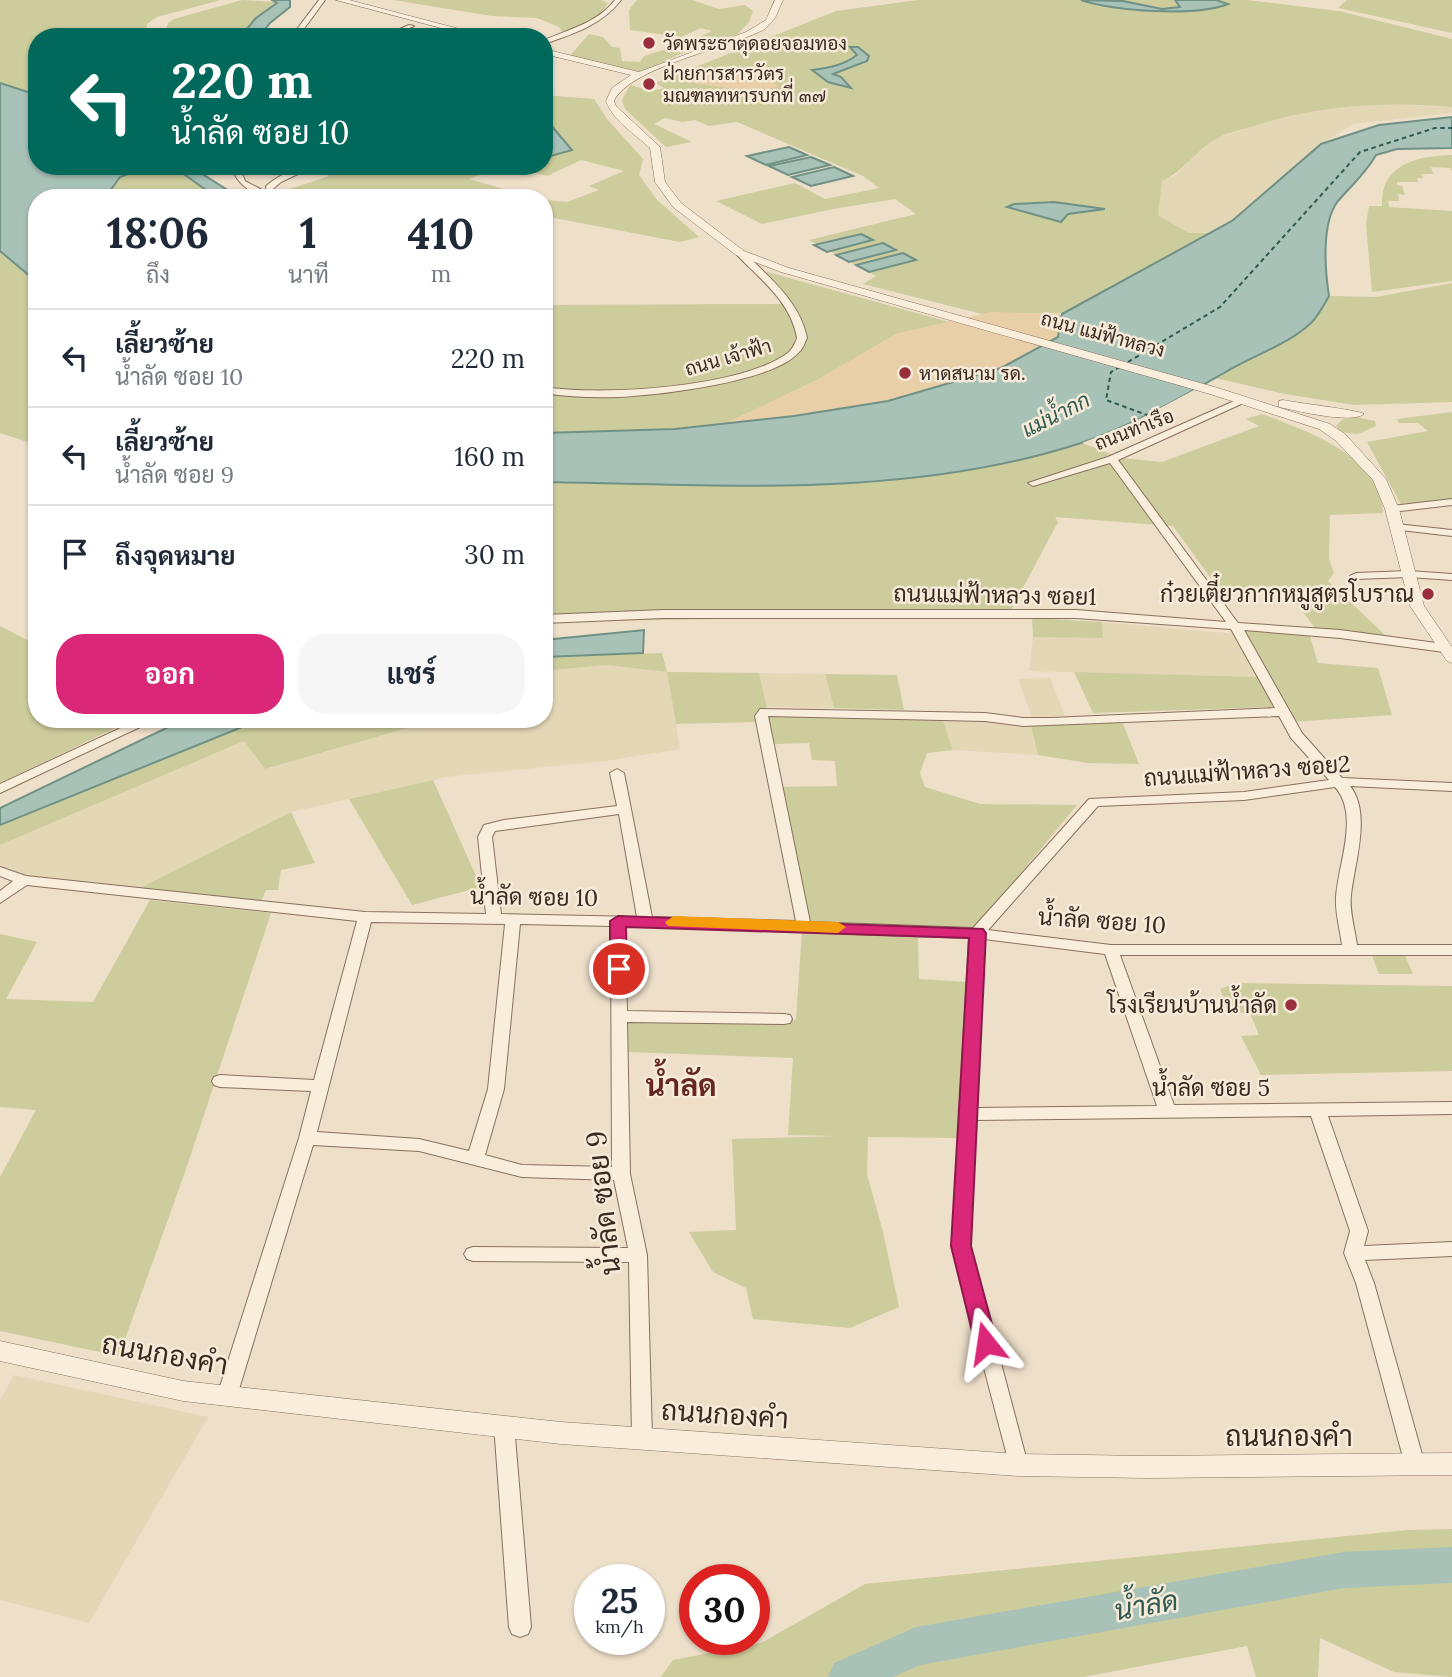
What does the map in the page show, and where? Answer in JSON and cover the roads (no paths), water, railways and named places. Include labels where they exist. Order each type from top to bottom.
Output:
[{"type":"street","points":[[301,28],[322,0]]},
{"type":"street","points":[[340,0],[450,28]]},
{"type":"street","points":[[553,53],[637,74],[747,36],[771,19],[779,0]]},
{"type":"street","points":[[553,39],[593,23],[608,13],[614,1]]},
{"type":"street","points":[[406,28],[411,26]]},
{"type":"street","name":"ถนน แม่ฟ้าหลวง","points":[[637,74],[620,86],[611,97],[611,106],[655,147],[660,182],[677,205],[740,253],[785,270],[864,293],[1217,389],[1276,402],[1302,412],[1326,427],[1348,445],[1379,479],[1392,509],[1417,606],[1448,653]]},
{"type":"street","points":[[239,175],[242,183],[254,189]]},
{"type":"street","points":[[269,189],[278,180],[290,175]]},
{"type":"street","name":"ถนน เจ้าฟ้า","points":[[553,390],[617,394],[681,389],[744,375],[787,359],[801,345],[802,336],[796,318],[787,304],[740,253]]},
{"type":"street","name":"ถนน แม่ฟ้าหลวง","points":[[1217,389],[1326,427]]},
{"type":"street","name":"ถนนท่าเรือ","points":[[1032,483],[1112,459],[1245,400]]},
{"type":"street","points":[[1276,402],[1326,412],[1358,414]]},
{"type":"street","points":[[1112,459],[1237,629],[1282,712],[1315,759],[1340,782],[1352,805],[1355,832],[1343,898],[1350,948]]},
{"type":"street","points":[[1392,509],[1452,502]]},
{"type":"street","points":[[1396,527],[1452,533]]},
{"type":"street","points":[[1356,576],[1409,574],[1452,577]]},
{"type":"street","name":"ถนนแม่ฟ้าหลวง ซอย1","points":[[553,619],[663,614],[1076,614],[1237,629],[1340,634],[1448,653]]},
{"type":"street","points":[[804,926],[766,745],[761,716],[765,712],[985,717],[1023,722],[1282,712]]},
{"type":"street","points":[[0,789],[132,728]]},
{"type":"street","points":[[617,772],[645,921]]},
{"type":"street","name":"ถนนแม่ฟ้าหลวง ซอย2","points":[[977,933],[1094,802],[1244,796],[1340,782],[1452,787]]},
{"type":"street","points":[[494,919],[485,837],[489,828],[625,809]]},
{"type":"street","name":"น้ำลัด ซอย 10","points":[[0,871],[24,880],[365,917],[645,921],[977,933],[1111,950],[1452,950]]},
{"type":"street","points":[[0,898],[24,880]]},
{"type":"street","points":[[227,1396],[322,1086],[365,917]]},
{"type":"street","points":[[475,1159],[496,1089],[513,919]]},
{"type":"street","name":"น้ำลัด ซอย 9","points":[[618,921],[621,1174],[638,1255],[642,1438]]},
{"type":"street","points":[[977,933],[967,1085],[970,1114],[961,1246],[1018,1465]]},
{"type":"street","points":[[1111,950],[1167,1110]]},
{"type":"street","points":[[620,1016],[784,1019]]},
{"type":"street","points":[[219,1081],[322,1086]]},
{"type":"street","name":"น้ำลัด ซอย 5","points":[[970,1114],[1167,1110],[1318,1112],[1452,1108]]},
{"type":"street","points":[[1318,1112],[1359,1231],[1353,1253],[1365,1283],[1415,1465]]},
{"type":"street","points":[[307,1138],[419,1145],[522,1171],[621,1174]]},
{"type":"street","points":[[1353,1253],[1452,1249]]},
{"type":"street","points":[[473,1254],[638,1255]]},
{"type":"street","name":"ถนนกองคำ","points":[[0,1350],[183,1391],[561,1433],[1018,1465],[1452,1464]]},
{"type":"street","points":[[504,1425],[520,1627]]},
{"type":"water","points":[[272,0],[290,0],[290,7],[266,28],[248,28],[256,18],[277,3]]},
{"type":"water","points":[[1081,0],[1123,1],[1162,9],[1180,7],[1175,0],[1216,0],[1228,4],[1196,10],[1155,11],[1113,7]]},
{"type":"water","points":[[850,47],[858,47],[869,56],[867,61],[833,74],[841,77],[851,88],[828,82],[812,70],[836,66],[857,55]]},
{"type":"water","points":[[0,83],[28,92],[28,175],[125,175],[120,177],[111,189],[28,189],[28,274],[0,251]]},
{"type":"water","name":"แม่น้ำกก","points":[[1452,117],[1452,148],[1397,149],[1376,155],[1338,201],[1329,221],[1327,234],[1329,296],[1311,323],[1280,344],[1118,429],[1081,443],[1016,461],[883,481],[747,486],[553,482],[553,433],[675,429],[794,416],[888,401],[1001,368],[1058,337],[1062,314],[1232,221],[1321,144],[1379,125]]},
{"type":"water","points":[[553,128],[572,150],[553,155]]},
{"type":"water","points":[[789,147],[807,155],[766,165],[747,156]]},
{"type":"water","points":[[811,157],[830,165],[788,175],[769,166]]},
{"type":"water","points":[[834,167],[853,176],[811,186],[792,177]]},
{"type":"water","points":[[185,175],[204,175],[226,189],[205,189]]},
{"type":"water","points":[[1054,202],[1105,209],[1068,214],[1061,222],[1007,207],[1014,204]]},
{"type":"water","points":[[861,234],[873,240],[827,252],[814,245]]},
{"type":"water","points":[[883,243],[896,250],[849,262],[836,255]]},
{"type":"water","points":[[903,253],[916,260],[869,272],[856,265]]},
{"type":"water","points":[[644,630],[643,653],[553,657],[553,639]]},
{"type":"water","points":[[166,728],[240,728],[0,825],[0,808]]},
{"type":"waterway","name":"น้ำลัด","points":[[848,1677],[916,1646],[1344,1570],[1452,1565]]},
{"type":"place","name":"วัดพระธาตุดอยจอมทอง","points":[[649,43]]},
{"type":"place","name":"ฝ่ายการสารวัตร มณฑลทหารบกที่ ๓๗","points":[[649,84]]},
{"type":"place","name":"หาดสนาม รด.","points":[[905,373]]},
{"type":"place","name":"ก๋วยเตี๋ยวกากหมูสูตรโบราณ","points":[[1428,594]]},
{"type":"place","name":"โรงเรียนบ้านน้ำลัด","points":[[1291,1005]]},
{"type":"district","name":"น้ำลัด","points":[[681,1086]]}]
